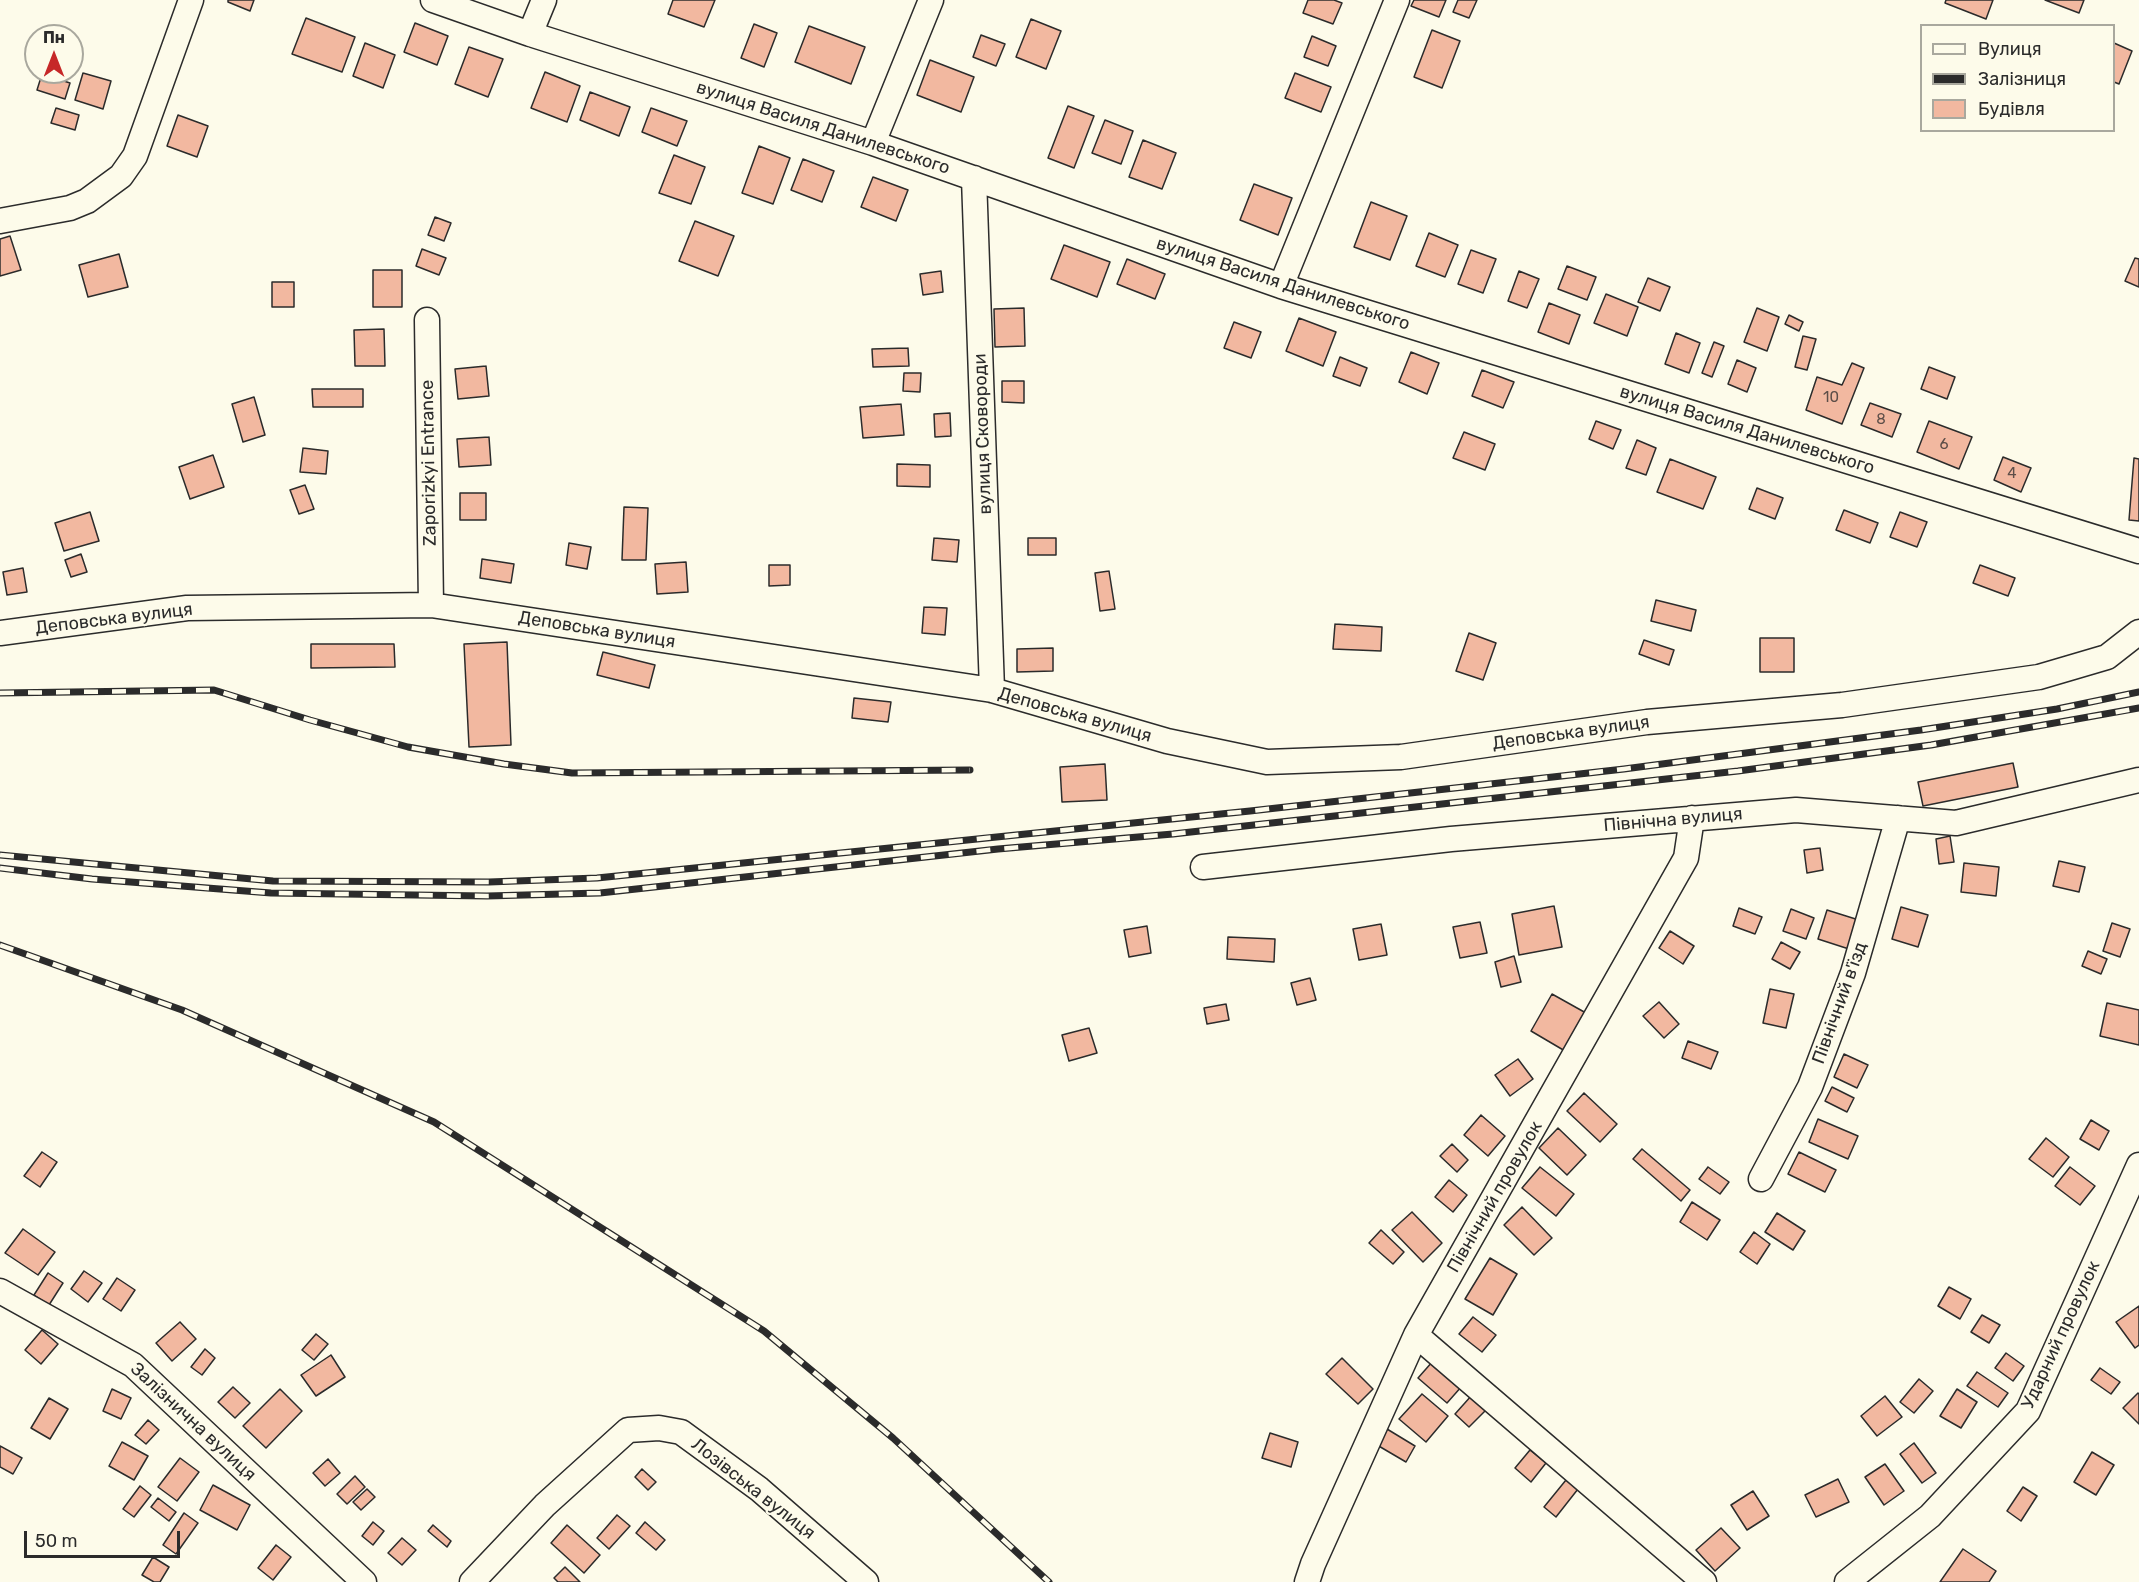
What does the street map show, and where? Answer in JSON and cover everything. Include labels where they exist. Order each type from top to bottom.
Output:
[{"type":"street","points":[[0,221],[70,208],[87,201],[121,176],[135,156],[191,0]]},
{"type":"street","name":"вулиця Василя Данилевського","points":[[433,0],[530,34],[873,142],[1281,286],[2139,551]]},
{"type":"street","points":[[530,34],[544,0]]},
{"type":"street","points":[[873,142],[931,0]]},
{"type":"street","points":[[1281,286],[1397,0]]},
{"type":"street","name":"вулиця Сковороди","points":[[974,178],[992,690]]},
{"type":"street","name":"Zaporizkyi Entrance","points":[[427,321],[431,605]]},
{"type":"street","name":"Деповська вулиця","points":[[0,633],[186,608],[431,605],[992,690],[1167,741],[1267,762],[1401,758],[1647,722],[1842,705],[2039,677],[2107,657],[2139,632]]},
{"type":"street","name":"Північна вулиця","points":[[1203,867],[1451,839],[1796,810],[1956,822],[2139,780]]},
{"type":"street","name":"Північний провулок","points":[[1308,1582],[1313,1564],[1416,1335],[1686,858],[1692,818]]},
{"type":"street","name":"Північний в'їзд","points":[[1761,1179],[1810,1087],[1853,973],[1898,818]]},
{"type":"street","name":"Ударний провулок","points":[[1847,1582],[1930,1516],[2028,1411],[2139,1165]]},
{"type":"street","name":"Залізнична вулиця","points":[[4,1300],[133,1365],[364,1582]]},
{"type":"street","points":[[1416,1335],[1704,1582]]},
{"type":"street","name":"Лозівська вулиця","points":[[472,1582],[545,1505],[628,1430],[659,1428],[681,1432],[759,1489],[866,1582]]},
{"type":"building","points":[[228,0],[254,0],[250,11]]},
{"type":"building","points":[[673,0],[715,0],[704,27],[668,14]]},
{"type":"building","points":[[1308,0],[1334,0],[1342,3],[1333,24],[1303,13]]},
{"type":"building","points":[[1414,0],[1446,0],[1439,17],[1411,6]]},
{"type":"building","points":[[1458,0],[1477,0],[1469,18],[1453,12]]},
{"type":"building","points":[[1946,0],[1993,0],[1986,19],[1945,3]]},
{"type":"building","points":[[2045,0],[2084,0],[2079,13]]},
{"type":"building","points":[[306,18],[355,37],[342,72],[292,54]]},
{"type":"building","points":[[1031,19],[1061,31],[1046,69],[1016,57]]},
{"type":"building","points":[[415,23],[448,36],[437,65],[404,52]]},
{"type":"building","points":[[754,24],[777,33],[764,67],[741,58]]},
{"type":"building","points":[[809,26],[865,47],[851,84],[795,62]]},
{"type":"building","points":[[1432,30],[1460,41],[1442,88],[1414,77]]},
{"type":"building","points":[[981,35],[1005,44],[996,66],[973,57]]},
{"type":"building","points":[[1312,36],[1336,46],[1328,66],[1304,57]]},
{"type":"building","points":[[365,43],[395,55],[383,88],[353,76]]},
{"type":"building","points":[[2115,43],[2132,51],[2119,84],[2115,82]]},
{"type":"building","points":[[469,47],[503,59],[488,97],[455,84]]},
{"type":"building","points":[[930,60],[974,77],[961,112],[917,95]]},
{"type":"building","points":[[545,72],[580,86],[567,122],[531,108]]},
{"type":"building","points":[[84,73],[111,81],[103,109],[75,100],[80,84],[84,84]]},
{"type":"building","points":[[1295,73],[1331,87],[1321,112],[1285,98]]},
{"type":"building","points":[[39,84],[70,84],[65,99],[37,90]]},
{"type":"building","points":[[590,92],[630,107],[619,136],[580,120]]},
{"type":"building","points":[[1068,106],[1094,116],[1074,168],[1048,158]]},
{"type":"building","points":[[56,108],[79,115],[75,130],[51,123]]},
{"type":"building","points":[[651,108],[687,121],[677,146],[642,132]]},
{"type":"building","points":[[178,115],[208,126],[197,157],[167,146]]},
{"type":"building","points":[[1105,120],[1133,131],[1121,164],[1092,153]]},
{"type":"building","points":[[1143,140],[1176,153],[1162,189],[1129,177]]},
{"type":"building","points":[[759,146],[790,158],[773,204],[742,193]]},
{"type":"building","points":[[674,155],[705,167],[691,204],[659,193]]},
{"type":"building","points":[[803,159],[834,171],[822,202],[791,190]]},
{"type":"building","points":[[873,177],[908,190],[896,221],[861,207]]},
{"type":"building","points":[[1254,184],[1292,198],[1278,235],[1240,220]]},
{"type":"building","points":[[1371,202],[1407,216],[1390,260],[1354,247]]},
{"type":"building","points":[[435,217],[451,223],[444,241],[428,235]]},
{"type":"building","points":[[695,221],[734,236],[718,276],[679,261]]},
{"type":"building","points":[[1429,233],[1458,245],[1445,277],[1416,266]]},
{"type":"building","points":[[10,236],[21,270],[0,276],[0,239]]},
{"type":"building","points":[[1064,245],[1110,262],[1097,297],[1051,279]]},
{"type":"building","points":[[422,249],[446,258],[439,275],[416,266]]},
{"type":"building","points":[[1471,250],[1496,259],[1483,293],[1458,284]]},
{"type":"building","points":[[119,254],[128,287],[88,297],[79,265]]},
{"type":"building","points":[[2135,258],[2139,259],[2139,287],[2125,281]]},
{"type":"building","points":[[1127,259],[1165,274],[1155,299],[1117,284]]},
{"type":"building","points":[[1567,266],[1596,277],[1587,300],[1558,289]]},
{"type":"building","points":[[373,270],[402,270],[402,307],[373,307]]},
{"type":"building","points":[[941,271],[943,292],[923,295],[920,274]]},
{"type":"building","points":[[1519,271],[1539,279],[1527,308],[1508,301]]},
{"type":"building","points":[[1648,278],[1670,287],[1660,311],[1638,302]]},
{"type":"building","points":[[272,282],[294,282],[294,307],[272,307]]},
{"type":"building","points":[[1606,294],[1638,307],[1627,336],[1594,323]]},
{"type":"building","points":[[1549,303],[1580,315],[1569,344],[1538,332]]},
{"type":"building","points":[[1024,308],[1025,346],[995,347],[994,309]]},
{"type":"building","points":[[1757,308],[1779,317],[1767,351],[1744,342]]},
{"type":"building","points":[[1789,315],[1803,322],[1799,331],[1785,324]]},
{"type":"building","points":[[1299,318],[1336,332],[1323,366],[1286,351]]},
{"type":"building","points":[[1234,322],[1261,332],[1251,358],[1224,348]]},
{"type":"building","points":[[384,329],[385,366],[355,366],[354,330]]},
{"type":"building","points":[[1676,333],[1700,343],[1689,373],[1665,364]]},
{"type":"building","points":[[1803,336],[1816,339],[1807,370],[1795,367]]},
{"type":"building","points":[[1714,342],[1724,346],[1712,377],[1702,373]]},
{"type":"building","points":[[908,348],[909,366],[873,367],[872,349]]},
{"type":"building","points":[[1411,352],[1439,363],[1427,394],[1399,382]]},
{"type":"building","points":[[1340,357],[1367,368],[1360,386],[1333,376]]},
{"type":"building","points":[[1737,360],[1756,368],[1747,392],[1728,384]]},
{"type":"building","points":[[1852,363],[1864,368],[1842,424],[1806,410],[1817,377],[1842,385]]},
{"type":"building","points":[[486,366],[489,396],[458,399],[455,369]]},
{"type":"building","points":[[1929,367],[1955,377],[1947,399],[1921,389]]},
{"type":"building","points":[[1482,370],[1514,382],[1503,408],[1472,396]]},
{"type":"building","points":[[904,373],[921,373],[920,392],[903,391]]},
{"type":"building","points":[[1002,381],[1024,381],[1024,403],[1002,402]]},
{"type":"building","points":[[312,389],[363,389],[363,407],[313,407]]},
{"type":"building","points":[[254,397],[265,435],[243,442],[232,404]]},
{"type":"building","points":[[1870,403],[1901,414],[1892,437],[1861,425]]},
{"type":"building","points":[[901,404],[904,435],[863,438],[860,407]]},
{"type":"building","points":[[950,413],[951,436],[935,437],[934,414]]},
{"type":"building","points":[[1596,421],[1621,430],[1613,449],[1589,439]]},
{"type":"building","points":[[1929,421],[1972,437],[1959,469],[1917,452]]},
{"type":"building","points":[[1464,432],[1495,444],[1485,470],[1453,458]]},
{"type":"building","points":[[489,437],[491,465],[459,467],[457,439]]},
{"type":"building","points":[[1637,440],[1656,448],[1646,475],[1626,468]]},
{"type":"building","points":[[303,448],[328,451],[326,474],[300,472]]},
{"type":"building","points":[[213,455],[224,487],[190,499],[179,467]]},
{"type":"building","points":[[2003,457],[2031,468],[2021,492],[1994,480]]},
{"type":"building","points":[[2134,458],[2139,459],[2139,521],[2129,520]]},
{"type":"building","points":[[1670,459],[1716,477],[1703,509],[1657,492]]},
{"type":"building","points":[[897,464],[930,465],[930,487],[897,486]]},
{"type":"building","points":[[305,485],[314,509],[299,514],[290,490]]},
{"type":"building","points":[[1757,488],[1783,498],[1775,519],[1749,509]]},
{"type":"building","points":[[460,493],[486,493],[486,520],[460,520]]},
{"type":"building","points":[[624,507],[648,508],[646,560],[622,560]]},
{"type":"building","points":[[1844,510],[1878,523],[1870,543],[1836,530]]},
{"type":"building","points":[[90,512],[99,541],[64,551],[55,523]]},
{"type":"building","points":[[1900,512],[1927,522],[1917,547],[1890,537]]},
{"type":"building","points":[[934,538],[959,540],[957,562],[932,560]]},
{"type":"building","points":[[1028,538],[1056,538],[1056,555],[1028,555]]},
{"type":"building","points":[[569,543],[591,547],[587,569],[566,565]]},
{"type":"building","points":[[81,554],[87,572],[71,577],[65,560]]},
{"type":"building","points":[[482,559],[514,564],[511,583],[480,578]]},
{"type":"building","points":[[686,562],[688,592],[657,594],[655,564]]},
{"type":"building","points":[[769,565],[790,565],[790,585],[769,586]]},
{"type":"building","points":[[1980,565],[2015,578],[2008,596],[1973,583]]},
{"type":"building","points":[[23,568],[27,592],[7,595],[3,572]]},
{"type":"building","points":[[1109,571],[1115,609],[1100,611],[1095,573]]},
{"type":"building","points":[[1656,600],[1696,610],[1691,631],[1651,621]]},
{"type":"building","points":[[924,607],[947,608],[945,635],[922,633]]},
{"type":"building","points":[[1335,624],[1382,627],[1381,651],[1333,649]]},
{"type":"building","points":[[1469,633],[1496,643],[1483,680],[1456,671]]},
{"type":"building","points":[[1760,638],[1794,638],[1794,672],[1760,672]]},
{"type":"building","points":[[1644,640],[1674,650],[1669,665],[1639,654]]},
{"type":"building","points":[[507,642],[511,745],[469,747],[464,644]]},
{"type":"building","points":[[311,644],[394,644],[395,667],[311,668]]},
{"type":"building","points":[[1053,648],[1053,671],[1017,672],[1017,649]]},
{"type":"building","points":[[603,652],[655,665],[649,688],[597,675]]},
{"type":"building","points":[[854,698],[891,702],[888,722],[852,718]]},
{"type":"building","points":[[2013,763],[2018,787],[1923,806],[1918,782]]},
{"type":"building","points":[[1105,764],[1107,800],[1062,802],[1060,767]]},
{"type":"building","points":[[1950,836],[1954,862],[1939,864],[1936,839]]},
{"type":"building","points":[[1820,848],[1823,870],[1807,873],[1804,850]]},
{"type":"building","points":[[2059,861],[2085,867],[2079,892],[2053,886]]},
{"type":"building","points":[[1964,863],[1999,867],[1996,896],[1961,892]]},
{"type":"building","points":[[1554,906],[1562,947],[1519,955],[1512,914]]},
{"type":"building","points":[[1901,907],[1928,915],[1918,947],[1892,939]]},
{"type":"building","points":[[1739,908],[1762,917],[1755,934],[1733,926]]},
{"type":"building","points":[[1791,909],[1814,918],[1806,939],[1783,931]]},
{"type":"building","points":[[1827,910],[1862,921],[1852,950],[1818,939]]},
{"type":"building","points":[[1480,922],[1487,953],[1460,958],[1453,927]]},
{"type":"building","points":[[2112,923],[2130,929],[2120,957],[2103,951]]},
{"type":"building","points":[[1381,924],[1387,955],[1359,960],[1353,929]]},
{"type":"building","points":[[1147,926],[1151,953],[1129,957],[1124,930]]},
{"type":"building","points":[[1670,931],[1694,946],[1683,964],[1659,948]]},
{"type":"building","points":[[1228,937],[1275,939],[1274,962],[1227,959]]},
{"type":"building","points":[[1781,942],[1800,952],[1790,969],[1772,959]]},
{"type":"building","points":[[2088,951],[2107,959],[2101,974],[2082,966]]},
{"type":"building","points":[[1514,956],[1521,982],[1501,987],[1495,962]]},
{"type":"building","points":[[1310,978],[1316,1000],[1297,1005],[1291,983]]},
{"type":"building","points":[[1770,989],[1794,994],[1786,1028],[1763,1023]]},
{"type":"building","points":[[1552,994],[1586,1013],[1565,1051],[1531,1031]]},
{"type":"building","points":[[1659,1002],[1679,1024],[1664,1038],[1643,1016]]},
{"type":"building","points":[[2107,1003],[2139,1010],[2139,1045],[2100,1036]]},
{"type":"building","points":[[1226,1004],[1229,1020],[1207,1024],[1204,1008]]},
{"type":"building","points":[[1089,1028],[1097,1053],[1069,1061],[1062,1035]]},
{"type":"building","points":[[1688,1041],[1718,1052],[1711,1069],[1682,1058]]},
{"type":"building","points":[[1844,1054],[1868,1065],[1857,1088],[1834,1077]]},
{"type":"building","points":[[1518,1059],[1533,1079],[1510,1096],[1495,1075]]},
{"type":"building","points":[[1832,1087],[1854,1098],[1847,1112],[1825,1101]]},
{"type":"building","points":[[1584,1093],[1617,1124],[1600,1142],[1567,1111]]},
{"type":"building","points":[[1481,1115],[1505,1136],[1488,1156],[1464,1135]]},
{"type":"building","points":[[1818,1119],[1858,1136],[1848,1159],[1809,1142]]},
{"type":"building","points":[[2091,1120],[2109,1131],[2099,1150],[2080,1139]]},
{"type":"building","points":[[1558,1128],[1586,1155],[1567,1175],[1539,1148]]},
{"type":"building","points":[[2046,1138],[2069,1157],[2053,1177],[2029,1159]]},
{"type":"building","points":[[1452,1144],[1468,1160],[1457,1172],[1440,1156]]},
{"type":"building","points":[[1642,1149],[1690,1190],[1681,1201],[1633,1159]]},
{"type":"building","points":[[42,1152],[57,1162],[40,1187],[24,1176]]},
{"type":"building","points":[[1799,1152],[1836,1170],[1825,1192],[1788,1174]]},
{"type":"building","points":[[1540,1167],[1574,1194],[1556,1216],[1522,1188]]},
{"type":"building","points":[[1708,1167],[1729,1182],[1720,1194],[1699,1179]]},
{"type":"building","points":[[2070,1167],[2095,1186],[2080,1205],[2055,1186]]},
{"type":"building","points":[[1449,1180],[1467,1195],[1453,1212],[1435,1197]]},
{"type":"building","points":[[1692,1202],[1720,1220],[1707,1240],[1680,1222]]},
{"type":"building","points":[[1522,1207],[1552,1238],[1534,1255],[1504,1225]]},
{"type":"building","points":[[1412,1212],[1442,1243],[1423,1262],[1392,1230]]},
{"type":"building","points":[[1777,1213],[1805,1231],[1793,1250],[1765,1232]]},
{"type":"building","points":[[23,1229],[55,1252],[38,1275],[5,1253]]},
{"type":"building","points":[[1381,1230],[1404,1252],[1393,1264],[1369,1243]]},
{"type":"building","points":[[1754,1232],[1770,1244],[1757,1264],[1740,1252]]},
{"type":"building","points":[[1490,1258],[1517,1274],[1493,1315],[1465,1299]]},
{"type":"building","points":[[84,1271],[102,1283],[88,1302],[71,1289]]},
{"type":"building","points":[[48,1273],[63,1283],[49,1305],[34,1295]]},
{"type":"building","points":[[117,1278],[135,1290],[121,1311],[103,1299]]},
{"type":"building","points":[[1949,1287],[1971,1299],[1960,1319],[1938,1306]]},
{"type":"building","points":[[2139,1306],[2139,1345],[2135,1348],[2116,1322]]},
{"type":"building","points":[[1982,1315],[2000,1325],[1989,1343],[1971,1332]]},
{"type":"building","points":[[1473,1317],[1496,1335],[1482,1352],[1459,1334]]},
{"type":"building","points":[[180,1322],[196,1339],[172,1361],[156,1343]]},
{"type":"building","points":[[42,1330],[58,1344],[41,1364],[25,1350]]},
{"type":"building","points":[[316,1334],[328,1344],[314,1360],[302,1350]]},
{"type":"building","points":[[205,1349],[215,1358],[202,1375],[191,1367]]},
{"type":"building","points":[[2006,1353],[2024,1366],[2013,1381],[1995,1368]]},
{"type":"building","points":[[331,1355],[345,1377],[316,1396],[301,1375]]},
{"type":"building","points":[[1342,1358],[1373,1389],[1358,1404],[1326,1374]]},
{"type":"building","points":[[1433,1361],[1462,1386],[1447,1403],[1418,1378]]},
{"type":"building","points":[[2100,1368],[2120,1382],[2111,1394],[2091,1380]]},
{"type":"building","points":[[1977,1372],[2008,1393],[1998,1407],[1967,1386]]},
{"type":"building","points":[[1919,1379],[1933,1391],[1914,1413],[1900,1402]]},
{"type":"building","points":[[233,1387],[250,1403],[235,1418],[218,1402]]},
{"type":"building","points":[[112,1389],[131,1398],[121,1419],[103,1411]]},
{"type":"building","points":[[280,1389],[302,1411],[266,1448],[243,1426]]},
{"type":"building","points":[[1957,1389],[1977,1402],[1961,1428],[1940,1416]]},
{"type":"building","points":[[1422,1394],[1448,1416],[1426,1442],[1399,1419]]},
{"type":"building","points":[[2139,1394],[2139,1424],[2123,1408]]},
{"type":"building","points":[[1472,1395],[1487,1409],[1469,1427],[1455,1414]]},
{"type":"building","points":[[1885,1396],[1902,1417],[1877,1436],[1861,1416]]},
{"type":"building","points":[[49,1398],[68,1409],[50,1439],[31,1428]]},
{"type":"building","points":[[148,1420],[159,1430],[146,1444],[135,1435]]},
{"type":"building","points":[[1387,1429],[1415,1446],[1406,1462],[1377,1445]]},
{"type":"building","points":[[1270,1433],[1298,1442],[1291,1467],[1262,1458]]},
{"type":"building","points":[[122,1442],[148,1456],[134,1480],[109,1466]]},
{"type":"building","points":[[1914,1443],[1936,1473],[1922,1483],[1900,1454]]},
{"type":"building","points":[[0,1446],[22,1458],[13,1474],[0,1467]]},
{"type":"building","points":[[1530,1450],[1546,1463],[1531,1482],[1515,1468]]},
{"type":"building","points":[[2092,1452],[2114,1465],[2096,1495],[2074,1482]]},
{"type":"building","points":[[180,1458],[199,1472],[177,1501],[158,1487]]},
{"type":"building","points":[[328,1459],[340,1473],[325,1486],[313,1473]]},
{"type":"building","points":[[1885,1464],[1904,1491],[1884,1505],[1865,1477]]},
{"type":"building","points":[[642,1469],[656,1482],[648,1490],[635,1477]]},
{"type":"building","points":[[355,1476],[365,1487],[347,1504],[337,1494]]},
{"type":"building","points":[[1838,1479],[1849,1502],[1816,1517],[1805,1495]]},
{"type":"building","points":[[1566,1480],[1578,1489],[1556,1517],[1544,1507]]},
{"type":"building","points":[[213,1485],[250,1505],[237,1530],[200,1510]]},
{"type":"building","points":[[140,1486],[151,1495],[134,1517],[123,1509]]},
{"type":"building","points":[[2023,1487],[2037,1496],[2021,1521],[2007,1511]]},
{"type":"building","points":[[367,1489],[375,1497],[361,1510],[353,1502]]},
{"type":"building","points":[[1753,1491],[1769,1516],[1747,1530],[1731,1505]]},
{"type":"building","points":[[158,1498],[176,1512],[169,1521],[151,1507]]},
{"type":"building","points":[[184,1513],[198,1523],[176,1554],[163,1545]]},
{"type":"building","points":[[617,1515],[630,1526],[609,1549],[597,1538]]},
{"type":"building","points":[[373,1522],[384,1531],[373,1545],[362,1536]]},
{"type":"building","points":[[645,1522],[665,1540],[656,1550],[636,1533]]},
{"type":"building","points":[[433,1525],[451,1541],[447,1547],[428,1531]]},
{"type":"building","points":[[567,1525],[600,1555],[584,1573],[551,1543]]},
{"type":"building","points":[[1721,1528],[1740,1548],[1715,1571],[1696,1550]]},
{"type":"building","points":[[402,1538],[416,1550],[402,1565],[388,1553]]},
{"type":"building","points":[[276,1545],[291,1557],[273,1580],[258,1568]]},
{"type":"building","points":[[1963,1549],[1996,1571],[1989,1582],[1940,1582]]},
{"type":"building","points":[[153,1557],[169,1567],[160,1582],[154,1582],[142,1575]]},
{"type":"building","points":[[565,1567],[580,1582],[558,1582],[554,1578]]},
{"type":"railway","points":[[0,693],[214,690],[408,747],[572,773],[970,770]]},
{"type":"railway","points":[[0,855],[273,881],[489,882],[597,878],[1250,811],[1624,769],[1921,730],[2057,709],[2139,692]]},
{"type":"railway","points":[[0,868],[92,879],[271,893],[487,896],[600,893],[998,849],[1173,834],[1738,771],[1931,745],[2139,708]]},
{"type":"railway","points":[[0,945],[182,1010],[434,1122],[764,1331],[893,1438],[1049,1582]]}]
